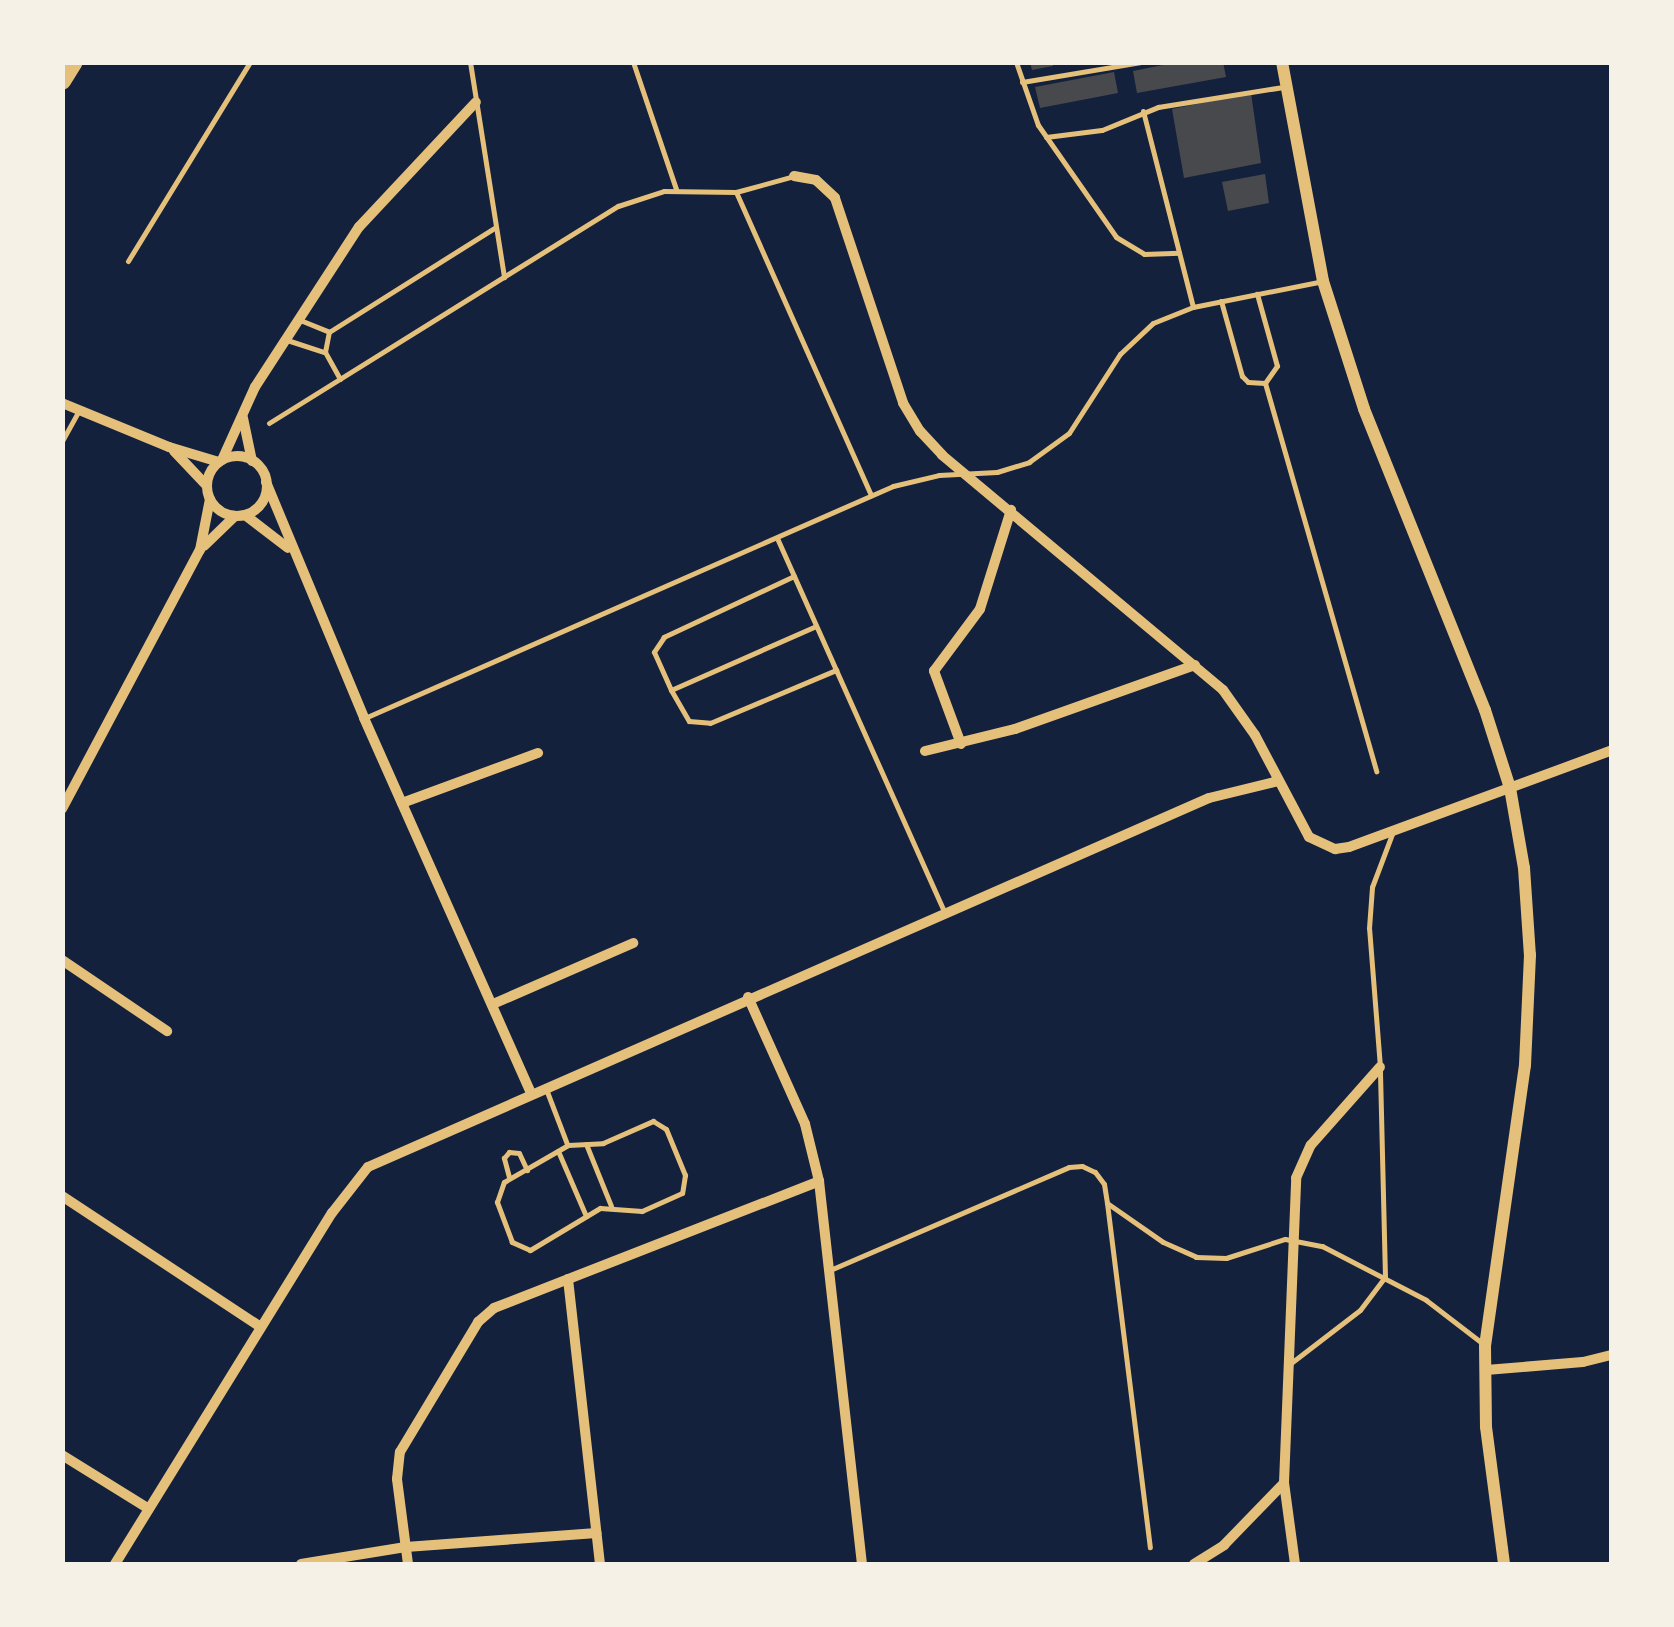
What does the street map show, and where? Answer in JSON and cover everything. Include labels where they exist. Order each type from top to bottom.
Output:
[{"type":"highway","points":[[62,81],[74,62]]},
{"type":"street","points":[[1282,62],[1324,281],[1364,409],[1485,710],[1510,788],[1524,868],[1529,938],[1526,1046],[1486,1346],[1486,1427],[1504,1564]]},
{"type":"street","points":[[207,486],[284,340],[360,227],[476,102]]},
{"type":"street","points":[[794,176],[816,180],[835,198],[904,403],[930,444],[1195,664],[1246,719],[1309,837],[1322,846],[1349,848],[1612,750]]},
{"type":"street","points":[[62,403],[169,448],[221,461],[237,456],[252,461]]},
{"type":"street","points":[[243,416],[252,461],[266,482],[364,718],[531,1093]]},
{"type":"street","points":[[62,809],[200,550],[210,499],[207,486],[169,448]]},
{"type":"street","points":[[200,550],[262,502],[266,482]]},
{"type":"street","points":[[210,499],[225,514],[240,516],[270,531],[296,560]]},
{"type":"street","points":[[961,744],[934,672],[980,609],[1012,510]]},
{"type":"street","points":[[925,751],[961,744],[1195,664]]},
{"type":"street","points":[[402,804],[538,753]]},
{"type":"street","points":[[115,1564],[347,1189],[368,1167],[545,1086],[1209,798],[1278,781]]},
{"type":"street","points":[[492,1004],[633,943]]},
{"type":"street","points":[[62,960],[167,1031]]},
{"type":"street","points":[[748,997],[804,1124],[819,1181],[862,1564]]},
{"type":"street","points":[[1295,1564],[1284,1483],[1294,1192],[1302,1160],[1380,1068]]},
{"type":"street","points":[[408,1564],[396,1479],[400,1452],[478,1322],[494,1308],[819,1181]]},
{"type":"street","points":[[62,1196],[261,1327]]},
{"type":"street","points":[[568,1279],[600,1564]]},
{"type":"street","points":[[1486,1370],[1612,1356]]},
{"type":"street","points":[[62,1456],[149,1509]]},
{"type":"street","points":[[1194,1564],[1224,1545],[1284,1483]]},
{"type":"street","points":[[301,1564],[406,1547],[596,1533]]},
{"type":"lane","points":[[128,261],[250,62]]},
{"type":"lane","points":[[470,62],[504,276]]},
{"type":"lane","points":[[633,62],[676,190]]},
{"type":"lane","points":[[1016,62],[1046,137],[1116,237],[1144,254],[1179,253]]},
{"type":"lane","points":[[1022,82],[1142,62]]},
{"type":"lane","points":[[1046,137],[1102,130],[1144,111],[1286,87]]},
{"type":"lane","points":[[1144,111],[1192,306]]},
{"type":"lane","points":[[269,423],[618,206],[676,190],[736,192],[794,176]]},
{"type":"lane","points":[[736,192],[871,495]]},
{"type":"lane","points":[[340,379],[325,352],[330,332],[496,227]]},
{"type":"lane","points":[[364,718],[871,495],[916,480],[1013,468],[1044,454],[1069,433],[1130,343],[1153,323],[1192,306],[1324,281]]},
{"type":"lane","points":[[1257,294],[1276,366],[1265,383],[1376,772]]},
{"type":"lane","points":[[1221,301],[1242,376],[1248,382],[1265,383]]},
{"type":"lane","points":[[298,318],[330,332]]},
{"type":"lane","points":[[284,340],[325,352]]},
{"type":"lane","points":[[62,441],[79,410]]},
{"type":"lane","points":[[777,538],[944,911]]},
{"type":"lane","points":[[794,576],[664,636],[654,652],[689,721],[710,723],[836,670]]},
{"type":"lane","points":[[671,690],[816,626]]},
{"type":"lane","points":[[1290,1363],[1366,1304],[1386,1278],[1380,1068],[1370,907],[1378,863],[1393,831]]},
{"type":"lane","points":[[545,1086],[568,1145]]},
{"type":"lane","points":[[648,1122],[658,1122],[666,1129],[686,1175],[682,1192],[648,1210],[611,1206],[586,1216],[535,1248],[520,1249],[512,1242],[497,1202],[500,1188],[510,1178],[568,1145],[586,1144],[603,1143],[648,1122]]},
{"type":"lane","points":[[586,1144],[611,1206]]},
{"type":"lane","points":[[558,1151],[586,1216]]},
{"type":"lane","points":[[510,1178],[504,1158],[509,1152],[519,1153],[527,1170]]},
{"type":"lane","points":[[827,1271],[1076,1166],[1100,1177],[1150,1547]]},
{"type":"lane","points":[[1106,1203],[1163,1242],[1196,1257],[1226,1258],[1295,1239],[1322,1246],[1426,1300],[1486,1346]]},
{"type":"building","points":[[1030,62],[1052,62],[1053,66],[1032,70]]},
{"type":"building","points":[[1178,62],[1223,62],[1226,77],[1137,93],[1133,71]]},
{"type":"building","points":[[1114,72],[1118,93],[1040,108],[1035,87]]},
{"type":"building","points":[[1251,93],[1261,163],[1184,178],[1172,109]]},
{"type":"building","points":[[1265,174],[1269,203],[1228,211],[1222,182]]}]
